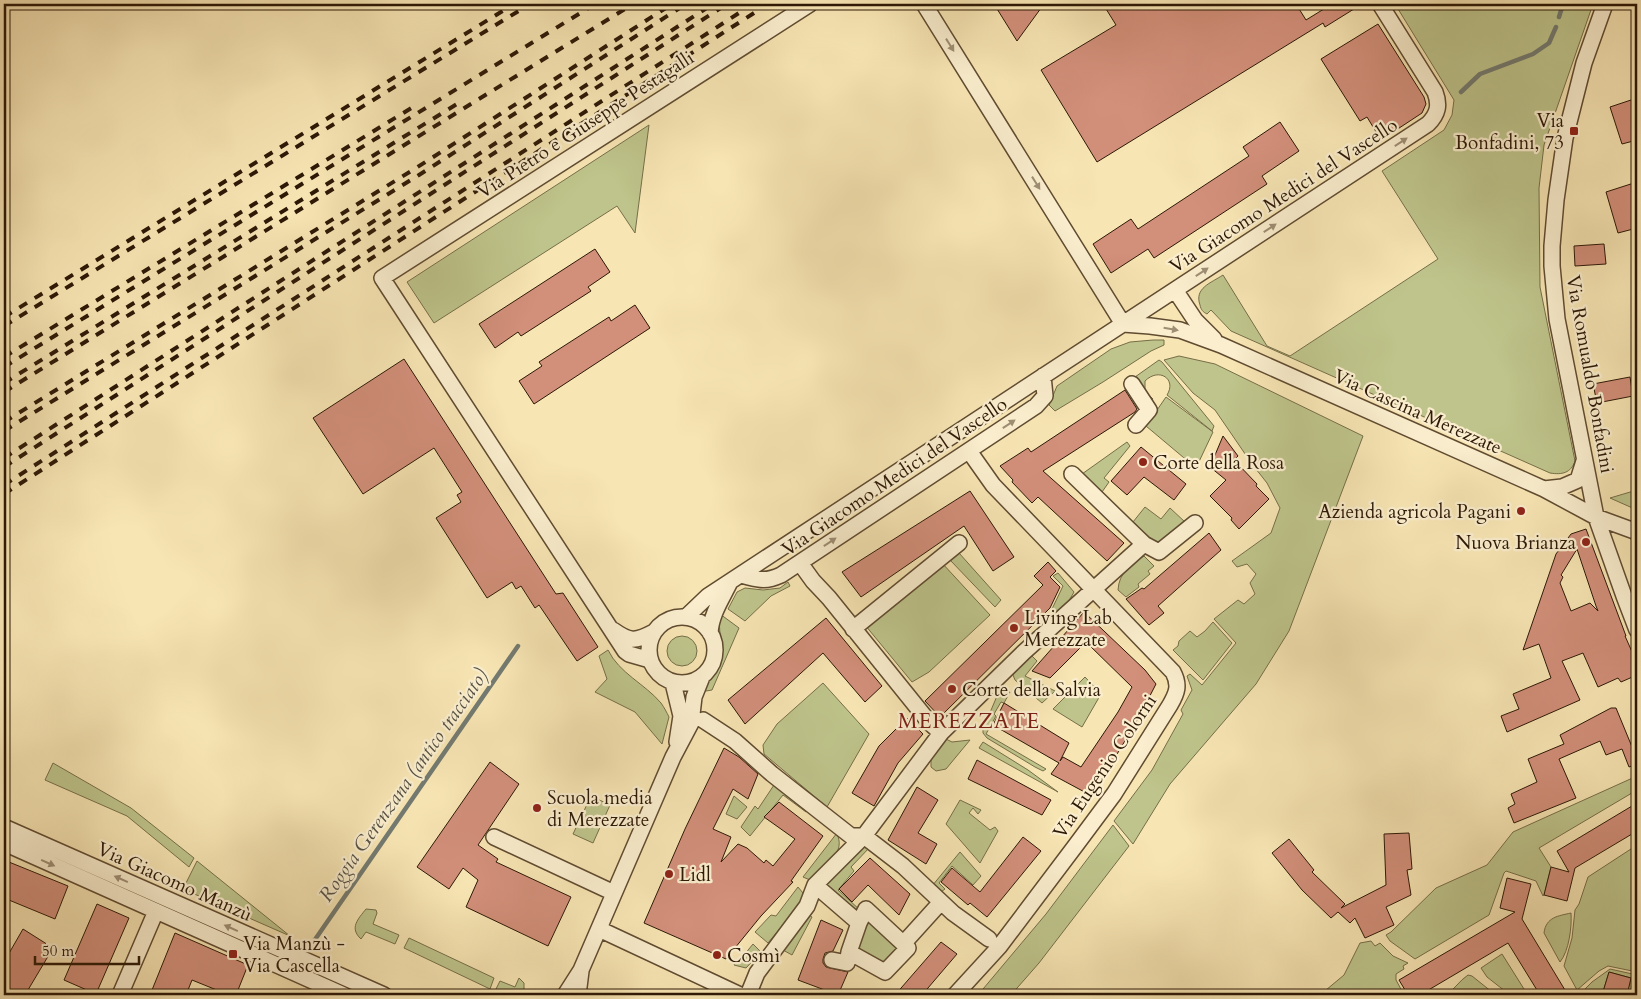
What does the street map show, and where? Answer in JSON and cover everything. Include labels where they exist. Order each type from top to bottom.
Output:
[{"type":"street","name":"Via Pietro e Giuseppe Pestagalli","points":[[612,630],[382,278],[810,4]]},
{"type":"street","points":[[924,4],[1122,324]]},
{"type":"street","name":"Via Giacomo Medici del Vascello","points":[[686,617],[708,596],[1432,120],[1437,110],[1435,92],[1380,4]]},
{"type":"street","name":"Via Romualdo Bonfadini","points":[[1605,4],[1584,63],[1565,138],[1558,179],[1552,246],[1557,319],[1596,517],[1630,593],[1637,630]]},
{"type":"street","points":[[1175,290],[1195,320],[1221,345]]},
{"type":"street","name":"Via Cascina Merezzate","points":[[1122,324],[1180,330],[1221,345],[1544,489],[1596,517],[1637,532]]},
{"type":"street","name":"Via Giacomo Medici del Vascello","points":[[735,579],[760,581],[773,579],[969,451],[1040,403],[1045,396],[1043,376]]},
{"type":"street","points":[[1132,384],[1149,410],[1136,425]]},
{"type":"street","name":"Via Eugenio Colorni","points":[[955,995],[1000,947],[1114,794],[1176,695],[1178,685],[1173,672],[993,485],[969,451]]},
{"type":"street","points":[[1544,489],[1562,487],[1578,480],[1585,457]]},
{"type":"street","points":[[1072,474],[1144,544],[1158,552],[1195,523]]},
{"type":"street","points":[[852,629],[959,543]]},
{"type":"street","points":[[748,995],[757,973],[807,906],[815,885],[864,836],[941,733],[1024,652],[1144,544]]},
{"type":"street","points":[[800,562],[852,629],[929,722],[941,733]]},
{"type":"street","points":[[654,632],[649,646],[650,660],[658,674],[673,683],[689,683],[702,677],[709,670],[714,658],[715,650],[710,633],[715,611],[735,579]]},
{"type":"street","points":[[612,630],[626,639],[635,639],[654,632],[666,621],[678,617],[686,617],[699,622],[710,633]]},
{"type":"street","points":[[612,630],[625,651],[650,660]]},
{"type":"street","points":[[565,995],[581,970],[673,757],[691,723],[694,697],[702,677]]},
{"type":"street","points":[[673,683],[681,716],[673,757]]},
{"type":"street","points":[[704,720],[740,745],[772,774],[852,836],[864,836],[903,866],[953,913],[989,939]]},
{"type":"street","name":"Via Giacomo Manzù","points":[[4,827],[384,995]]},
{"type":"street","points":[[494,837],[614,893]]},
{"type":"street","name":"Via Giacomo Manzù","points":[[4,843],[344,995]]},
{"type":"street","points":[[815,885],[859,923]]},
{"type":"street","points":[[903,944],[941,902]]},
{"type":"street","points":[[832,960],[847,963],[849,952],[859,923],[866,909],[908,948],[885,972],[849,952]]},
{"type":"street","points":[[120,995],[156,911]]},
{"type":"street","points":[[599,929],[740,995]]},
{"type":"street","points":[[578,995],[581,970]]},
{"type":"green space","points":[[1395,4],[1593,4],[1544,145],[1539,188],[1540,287],[1575,461],[1568,471],[1558,474],[1550,473],[1231,331],[1211,310],[1207,314],[1201,308],[1199,294],[1201,290],[1223,275],[1267,346],[1290,356],[1438,259],[1382,171],[1444,130],[1452,115],[1454,100]]},
{"type":"green space","points":[[649,125],[635,233],[617,206],[434,323],[407,282]]},
{"type":"green space","points":[[1164,340],[1164,345],[1151,351],[1055,411],[1049,405],[1057,386],[1111,349],[1130,342]]},
{"type":"green space","points":[[1179,356],[1215,364],[1363,436],[1289,631],[1256,684],[1170,784],[1133,844],[1114,821],[1152,770],[1183,714],[1181,710],[1192,690],[1187,676],[1190,674],[1202,685],[1236,643],[1214,619],[1238,600],[1244,604],[1255,594],[1250,583],[1256,574],[1247,564],[1237,567],[1232,561],[1271,533],[1280,508],[1267,483],[1215,410],[1193,393],[1164,360]]},
{"type":"green space","points":[[1159,360],[1214,426],[1212,431],[1167,395],[1170,384],[1161,375],[1150,377],[1145,381],[1145,391],[1153,399],[1149,402],[1135,377]]},
{"type":"green space","points":[[1166,397],[1213,432],[1196,468],[1146,426]]},
{"type":"green space","points":[[1127,442],[1130,446],[1104,478],[1109,482],[1102,492],[1082,474]]},
{"type":"green space","points":[[1637,490],[1637,510],[1610,498]]},
{"type":"green space","points":[[1145,507],[1161,519],[1170,508],[1185,522],[1157,544],[1133,522]]},
{"type":"green space","points":[[959,553],[1001,600],[995,607],[950,560]]},
{"type":"green space","points":[[1144,556],[1154,566],[1148,571],[1150,574],[1138,584],[1139,587],[1126,597],[1118,590],[1121,578],[1126,570]]},
{"type":"green space","points":[[942,563],[990,615],[929,672],[912,682],[865,625]]},
{"type":"green space","points":[[1058,573],[1074,592],[1066,604],[1054,614],[1052,609],[1063,586],[1053,576]]},
{"type":"green space","points":[[788,582],[790,586],[771,596],[745,621],[728,609],[737,592],[745,588],[763,590],[780,588]]},
{"type":"green space","points":[[720,614],[739,628],[712,690],[700,692],[719,665],[721,649]]},
{"type":"green space","points":[[1213,622],[1232,643],[1203,680],[1173,650],[1178,646],[1179,641],[1190,631],[1197,637]]},
{"type":"green space","points":[[682,636],[693,640],[697,651],[693,662],[682,666],[671,662],[667,651],[671,640]]},
{"type":"green space","points":[[608,650],[625,672],[655,696],[664,708],[669,717],[662,744],[635,712],[595,692],[607,679],[599,656]]},
{"type":"green space","points":[[1031,655],[1037,661],[1025,676],[1055,691],[1042,703],[1015,680],[1013,675],[1015,670]]},
{"type":"green space","points":[[1085,677],[1101,694],[1082,727],[1053,709]]},
{"type":"green space","points":[[823,683],[869,734],[827,807],[764,754],[763,745],[777,724]]},
{"type":"green space","points":[[1003,688],[1010,692],[1004,703],[1001,702],[994,714],[996,716],[986,734],[1046,769],[1043,771],[987,738],[983,733],[1000,689]]},
{"type":"green space","points":[[946,739],[952,742],[970,740],[946,769],[936,771],[931,767],[931,759]]},
{"type":"green space","points":[[983,742],[1028,770],[1058,792],[979,748]]},
{"type":"green space","points":[[53,763],[131,808],[194,858],[189,867],[127,816],[45,780]]},
{"type":"green space","points":[[1637,776],[1637,790],[1539,848],[1551,867],[1543,896],[1536,881],[1506,871],[1489,915],[1415,959],[1390,941],[1386,935],[1436,888],[1487,865],[1513,832]]},
{"type":"green space","points":[[776,782],[810,808],[806,812],[783,795],[750,836],[741,827],[755,806],[758,809]]},
{"type":"green space","points":[[591,796],[610,805],[593,843],[573,834]]},
{"type":"green space","points":[[734,796],[747,807],[737,819],[726,814]]},
{"type":"green space","points":[[960,800],[981,810],[978,814],[973,808],[969,813],[990,830],[995,827],[998,831],[980,863],[946,824]]},
{"type":"green space","points":[[1113,825],[1129,846],[1039,963],[1011,995],[978,995],[1046,914]]},
{"type":"green space","points":[[837,833],[839,846],[831,860],[810,880],[803,877]]},
{"type":"green space","points":[[862,844],[871,846],[851,867],[854,871],[838,890],[860,910],[857,916],[825,890],[827,882]]},
{"type":"green space","points":[[1634,847],[1637,847],[1637,972],[1608,966],[1599,971],[1577,990],[1564,966],[1572,938],[1575,910],[1579,904],[1588,877]]},
{"type":"green space","points":[[960,852],[981,876],[973,885],[952,866],[939,883],[945,889],[938,894],[932,886]]},
{"type":"green space","points":[[197,861],[290,936],[183,889]]},
{"type":"green space","points":[[798,887],[803,893],[801,903],[768,943],[755,932],[771,915],[776,916]]},
{"type":"green space","points":[[366,909],[376,910],[377,913],[373,924],[399,935],[395,944],[366,932],[361,939],[357,935],[356,924]]},
{"type":"green space","points":[[1571,913],[1569,939],[1566,952],[1560,962],[1544,933],[1545,928],[1553,918]]},
{"type":"green space","points":[[808,914],[812,917],[792,955],[783,950]]},
{"type":"green space","points":[[867,918],[900,948],[886,968],[854,952]]},
{"type":"green space","points":[[409,938],[494,978],[490,989],[404,948]]},
{"type":"green space","points":[[1371,941],[1375,946],[1380,943],[1393,956],[1408,963],[1403,966],[1404,969],[1396,974],[1396,980],[1402,995],[1320,995],[1344,975],[1360,943]]},
{"type":"green space","points":[[753,944],[761,952],[746,968],[734,965],[738,959],[740,960]]},
{"type":"green space","points":[[1502,954],[1526,995],[1510,995],[1487,977],[1481,968]]},
{"type":"green space","points":[[1610,969],[1637,975],[1637,995],[1627,995],[1631,978],[1609,972],[1602,995],[1580,994],[1592,982]]},
{"type":"green space","points":[[1468,975],[1492,992],[1489,995],[1446,995],[1462,980]]},
{"type":"green space","points":[[519,978],[524,983],[524,989],[521,994],[493,995],[500,981],[515,987]]},
{"type":"building","points":[[994,4],[1044,4],[1017,41]]},
{"type":"building","points":[[1103,4],[1296,4],[1306,20],[1332,4],[1362,4],[1325,27],[1323,23],[1097,162],[1041,70],[1116,25]]},
{"type":"building","points":[[1378,24],[1424,97],[1426,104],[1422,113],[1381,140],[1367,117],[1360,121],[1321,59]]},
{"type":"building","points":[[1637,98],[1637,140],[1622,144],[1610,107]]},
{"type":"building","points":[[1280,122],[1299,151],[1262,176],[1267,184],[1154,258],[1148,249],[1111,273],[1093,244],[1131,219],[1138,229],[1249,156],[1243,147]]},
{"type":"building","points":[[1637,182],[1637,228],[1618,233],[1606,192]]},
{"type":"building","points":[[1604,244],[1606,264],[1575,266],[1574,246]]},
{"type":"building","points":[[595,249],[610,272],[588,287],[591,291],[521,336],[518,332],[495,348],[479,324]]},
{"type":"building","points":[[635,305],[650,328],[534,404],[519,381],[542,366],[539,362],[609,317],[611,321]]},
{"type":"building","points":[[404,359],[556,594],[563,593],[598,647],[577,661],[539,605],[535,608],[521,586],[516,589],[512,582],[487,598],[436,518],[461,502],[457,495],[462,492],[434,448],[363,494],[313,418]]},
{"type":"building","points":[[1630,377],[1633,396],[1597,403],[1593,384]]},
{"type":"building","points":[[1125,390],[1137,409],[1135,412],[1043,471],[1124,543],[1107,561],[1038,497],[1032,503],[1000,466],[1028,448],[1031,452]]},
{"type":"building","points":[[1223,436],[1238,456],[1234,460],[1269,499],[1239,529],[1231,520],[1232,518],[1210,496],[1226,480],[1210,467]]},
{"type":"building","name":"Corte della Rosa","points":[[1141,447],[1186,484],[1174,500],[1144,477],[1127,495],[1111,481]]},
{"type":"building","points":[[970,491],[1014,557],[993,571],[964,526],[861,597],[842,572]]},
{"type":"building","points":[[1586,529],[1625,636],[1637,663],[1637,675],[1621,682],[1618,678],[1598,687],[1583,653],[1562,661],[1580,700],[1507,732],[1501,716],[1519,709],[1513,694],[1551,678],[1539,644],[1523,650],[1556,554],[1571,534]],"holes":[[[1577,549],[1598,611],[1590,603],[1571,611],[1560,583],[1563,577],[1561,575]]]},
{"type":"building","points":[[1209,533],[1221,550],[1158,606],[1164,613],[1149,625],[1126,599],[1142,588],[1144,589]]},
{"type":"building","points":[[1048,562],[1056,571],[1050,577],[1060,587],[1050,608],[940,717],[925,701],[1043,585],[1034,576]]},
{"type":"building","points":[[1084,612],[1145,670],[1156,684],[1138,719],[1092,796],[1051,774],[1059,763],[993,725],[1004,703],[1069,743],[1060,761],[1063,757],[1081,767],[1118,712],[1132,687],[1086,642],[1050,678],[1032,671]]},
{"type":"building","points":[[826,618],[882,686],[865,702],[823,653],[745,724],[728,700]]},
{"type":"building","points":[[1611,708],[1616,708],[1637,759],[1637,764],[1629,767],[1622,749],[1606,755],[1600,741],[1559,759],[1576,798],[1514,823],[1508,808],[1515,804],[1511,794],[1537,782],[1528,759],[1564,744],[1560,735]]},
{"type":"building","points":[[907,718],[923,734],[898,763],[874,806],[852,793],[879,746]]},
{"type":"building","points":[[724,748],[739,757],[758,774],[748,799],[733,789],[713,829],[731,837],[721,862],[738,844],[747,848],[764,863],[766,860],[773,866],[795,839],[764,817],[779,802],[823,836],[791,881],[793,882],[761,916],[726,959],[644,923],[685,829]]},
{"type":"building","points":[[977,760],[1051,800],[1042,815],[968,779]]},
{"type":"building","points":[[490,762],[519,784],[478,845],[498,859],[496,862],[571,897],[548,946],[466,907],[478,880],[463,868],[449,889],[417,867]]},
{"type":"building","points":[[917,787],[938,800],[918,833],[937,844],[926,864],[888,840]]},
{"type":"building","points":[[1637,803],[1637,831],[1575,868],[1567,901],[1544,895],[1551,867],[1569,872],[1557,851]]},
{"type":"building","points":[[1409,833],[1412,869],[1407,870],[1411,895],[1386,907],[1394,925],[1365,938],[1355,918],[1350,923],[1338,912],[1331,918],[1302,890],[1272,853],[1289,839],[1314,870],[1312,872],[1345,904],[1341,908],[1386,885],[1384,834]]},
{"type":"building","points":[[1023,837],[1041,851],[987,917],[970,903],[968,905],[941,882],[952,868],[980,892]]},
{"type":"building","points":[[870,858],[910,894],[899,915],[868,885],[852,902],[839,889]]},
{"type":"building","points":[[4,860],[68,886],[55,919],[4,898]]},
{"type":"building","points":[[1507,878],[1531,884],[1522,919],[1568,995],[1540,995],[1508,943],[1420,995],[1404,995],[1405,990],[1399,980],[1515,912],[1500,908]]},
{"type":"building","points":[[97,904],[129,918],[96,994],[64,980]]},
{"type":"building","points":[[821,920],[843,930],[833,951],[825,953],[823,959],[826,967],[848,972],[838,995],[798,980]]},
{"type":"building","points":[[23,929],[53,948],[25,995],[4,995],[4,962]]},
{"type":"building","points":[[175,933],[248,965],[236,995],[229,995],[192,980],[186,995],[150,995]]},
{"type":"building","points":[[941,942],[957,954],[922,995],[895,995]]},
{"type":"building","points":[[1609,972],[1631,978],[1627,995],[1602,995]]},
{"type":"waterway","name":"Roggia Gerenzana (antico tracciato)","points":[[1559,17],[1563,4]]},
{"type":"waterway","name":"Roggia Gerenzana (antico tracciato)","points":[[1461,92],[1480,74],[1533,54],[1549,43],[1556,27]]},
{"type":"waterway","name":"Roggia Gerenzana (antico tracciato)","points":[[314,941],[518,646]]},
{"type":"railway","points":[[4,317],[514,4]]},
{"type":"railway","points":[[4,326],[530,4]]},
{"type":"railway","points":[[4,367],[595,4]]},
{"type":"railway","points":[[4,392],[633,4]]},
{"type":"railway","points":[[4,422],[416,168],[672,4]]},
{"type":"railway","points":[[4,431],[419,175],[686,4]]},
{"type":"railway","points":[[4,458],[713,4]]},
{"type":"railway","points":[[4,467],[727,4]]},
{"type":"railway","points":[[4,485],[753,4]]},
{"type":"railway","points":[[4,494],[768,4]]},
{"type":"railway","points":[[4,383],[457,104]]},
{"type":"railway","points":[[4,357],[413,107]]},
{"type":"place","name":"Via Bonfadini, 73","points":[[1574,131]]},
{"type":"place","name":"Corte della Rosa","points":[[1143,462]]},
{"type":"place","name":"Azienda agricola Pagani","points":[[1521,511]]},
{"type":"place","name":"Nuova Brianza","points":[[1586,542]]},
{"type":"place","name":"Living Lab Merezzate","points":[[1014,628]]},
{"type":"place","name":"Corte della Salvia","points":[[952,689]]},
{"type":"place","name":"Scuola media di Merezzate","points":[[537,808]]},
{"type":"place","name":"Lidl","points":[[669,874]]},
{"type":"place","name":"Via Manzù - Via Cascella","points":[[233,954]]},
{"type":"place","name":"Cosmì","points":[[717,955]]},
{"type":"district","name":"MEREZZATE","points":[[969,721]]}]
